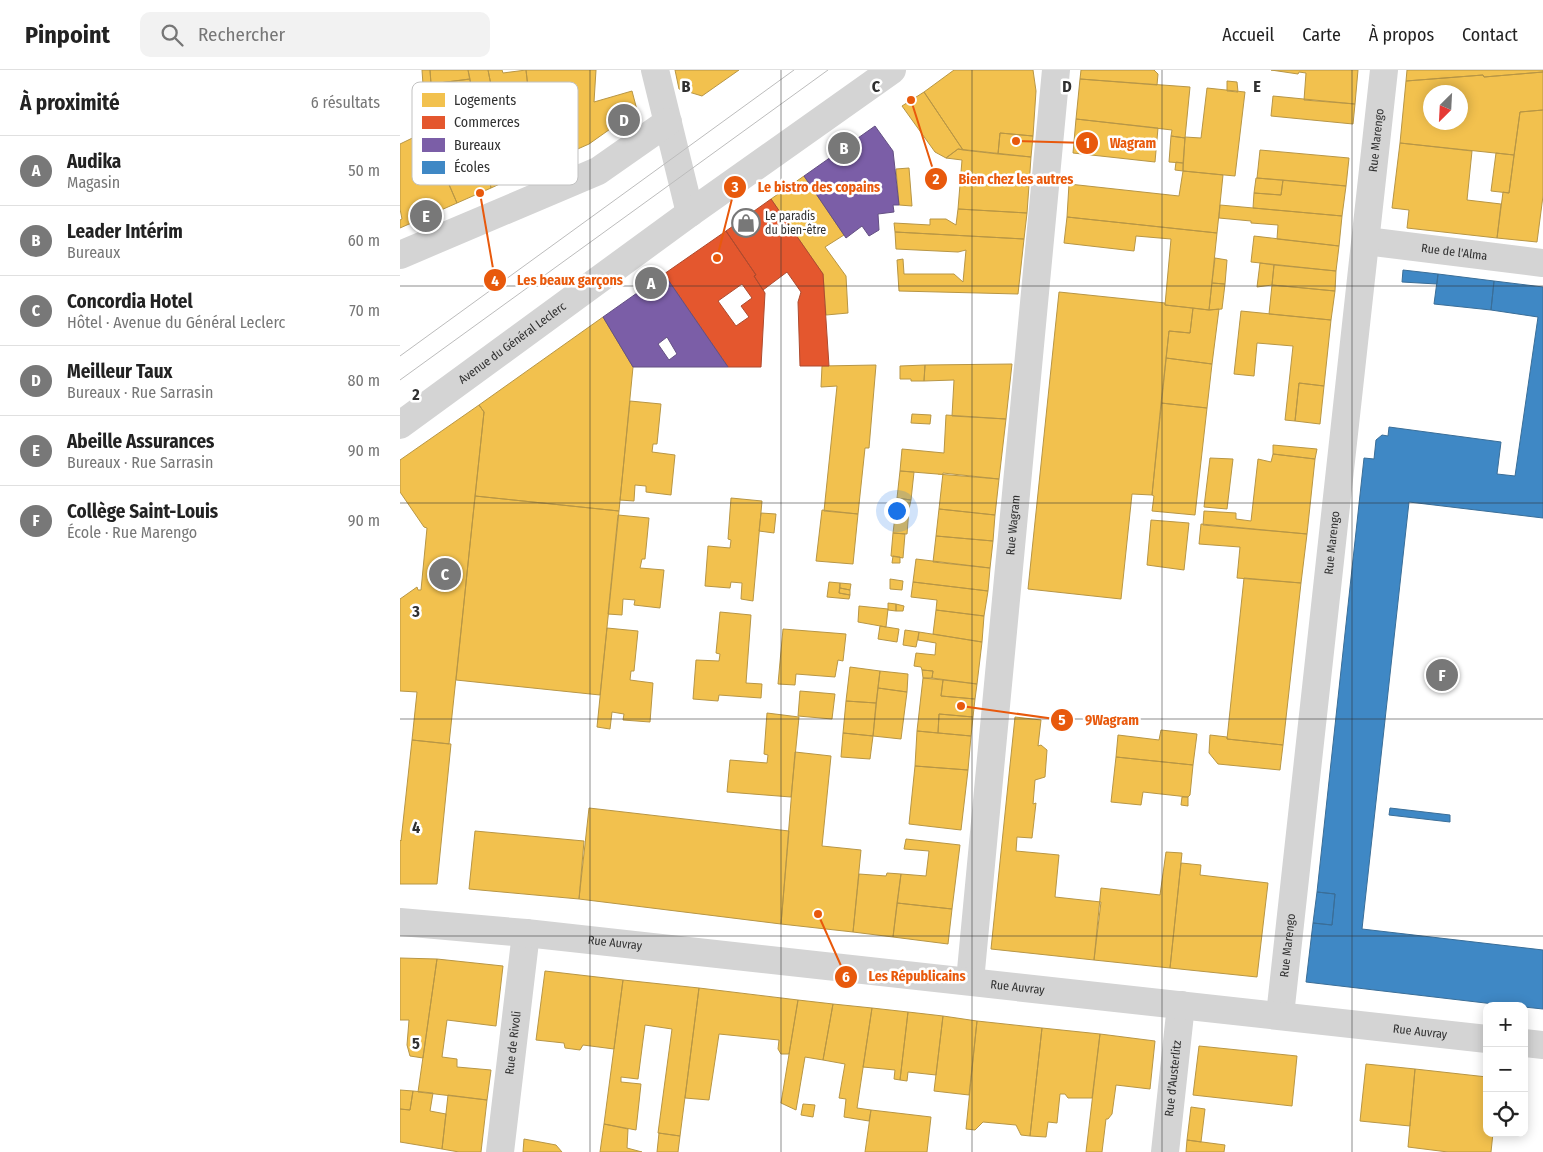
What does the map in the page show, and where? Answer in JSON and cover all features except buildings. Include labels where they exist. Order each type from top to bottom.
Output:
[{"type":"street","points":[[655,70],[690,213]]},
{"type":"street","name":"Avenue du Général Leclerc","points":[[400,425],[690,213],[892,70]]},
{"type":"street","name":"Rue Wagram","points":[[970,981],[1056,70]]},
{"type":"street","name":"Rue Marengo","points":[[1280,1016],[1384,70]]},
{"type":"street","points":[[578,179],[598,171],[668,122]]},
{"type":"street","points":[[400,255],[565,185]]},
{"type":"street","name":"Rue de l'Alma","points":[[1366,241],[1543,263]]},
{"type":"street","name":"Rue Auvray","points":[[400,922],[526,933],[1483,1039]]},
{"type":"street","name":"Rue de Rivoli","points":[[500,1152],[526,933]]},
{"type":"street","name":"Rue d'Austerlitz","points":[[1165,1152],[1181,1005]]},
{"type":"street","points":[[1528,1043],[1543,1045]]},
{"type":"tram line","points":[[400,356],[794,70]]},
{"type":"tram line","points":[[400,380],[828,70]]},
{"type":"place","name":"Bien chez les autres","points":[[911,100]]},
{"type":"place","name":"Meilleur Taux","points":[[624,120]]},
{"type":"place","name":"Wagram","points":[[1016,141]]},
{"type":"place","name":"Leader Intérim","points":[[844,148]]},
{"type":"place","name":"Les beaux garçons","points":[[480,193]]},
{"type":"place","name":"Abeille Assurances","points":[[426,216]]},
{"type":"place","name":"Le paradis du bien-être","points":[[746,223]]},
{"type":"place","name":"Le bistro des copains","points":[[717,258]]},
{"type":"place","name":"Audika","points":[[651,283]]},
{"type":"place","name":"Concordia Hotel","points":[[445,574]]},
{"type":"place","name":"Collège Saint-Louis","points":[[1442,675]]},
{"type":"place","name":"9Wagram","points":[[961,706]]},
{"type":"place","name":"Les Républicains","points":[[818,914]]}]
